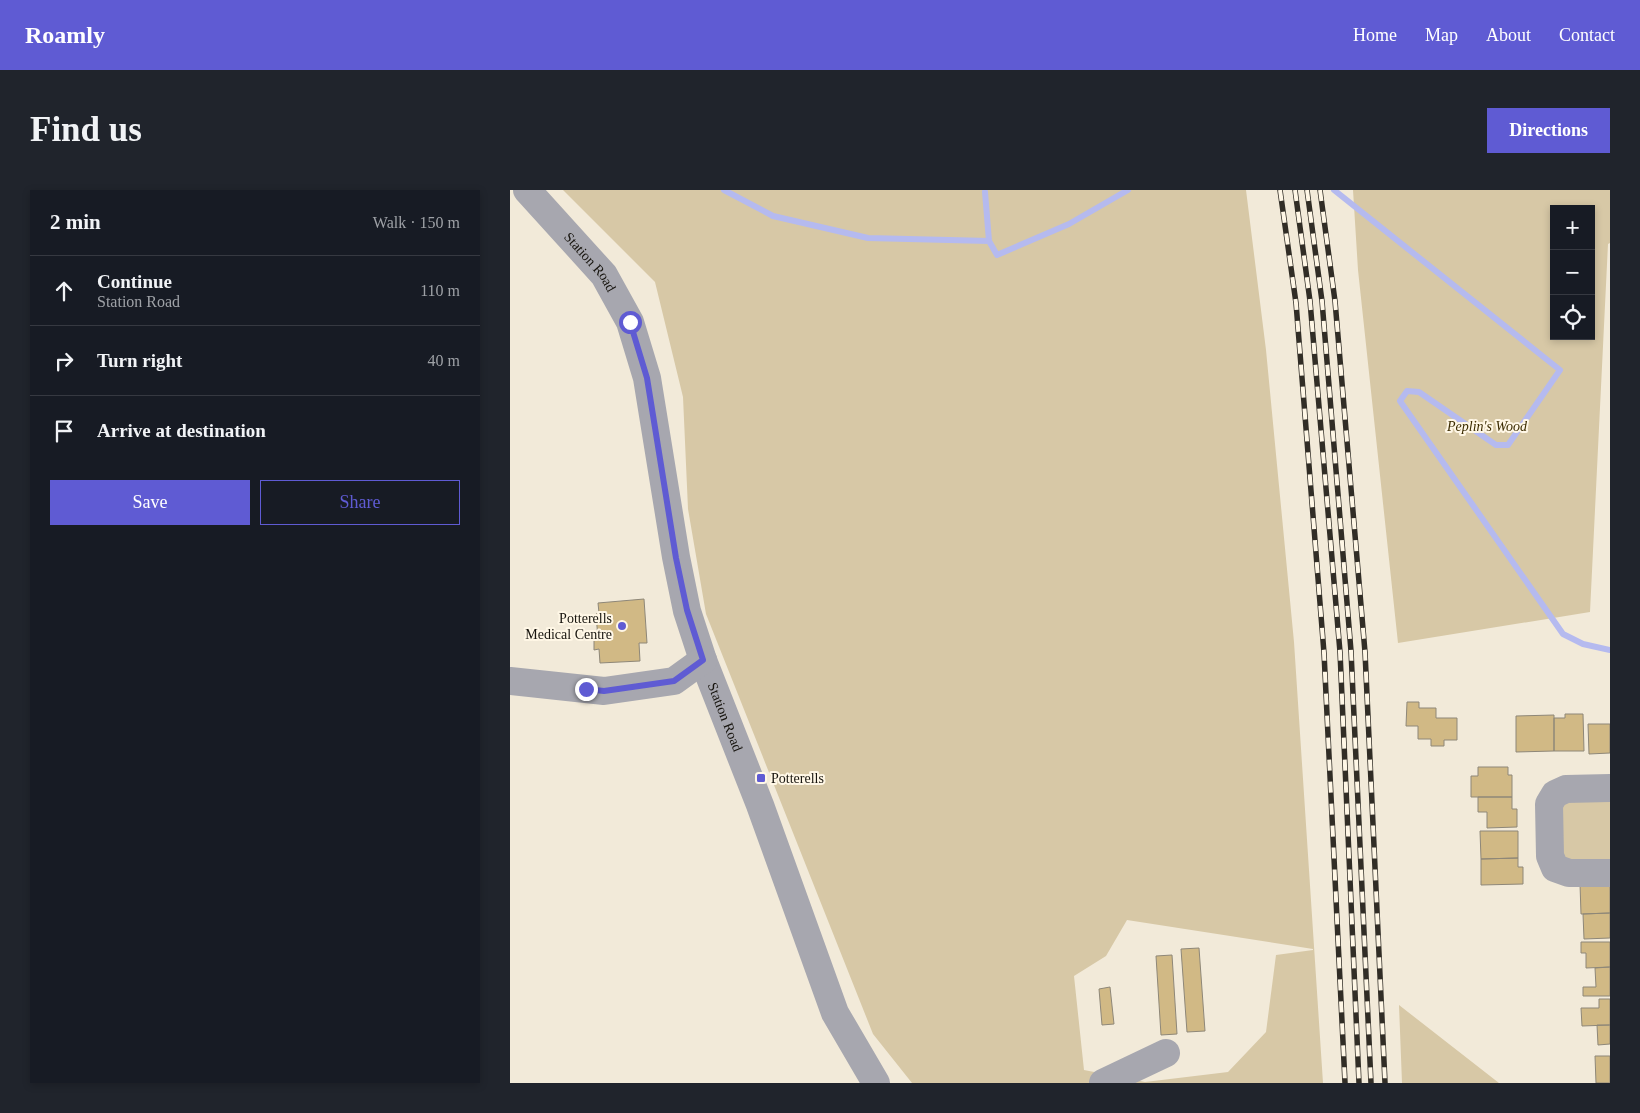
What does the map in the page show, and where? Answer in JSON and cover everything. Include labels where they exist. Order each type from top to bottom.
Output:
[{"type":"street","name":"Station Road","points":[[527,190],[604,275],[630,322],[647,378],[676,558],[687,610],[703,660],[763,814],[835,1013],[876,1083]]},
{"type":"street","points":[[510,681],[604,691],[674,681],[703,660]]},
{"type":"street","points":[[1610,788],[1566,789],[1555,794],[1549,804],[1550,856],[1556,868],[1570,873],[1610,873]]},
{"type":"street","points":[[1103,1083],[1166,1053]]},
{"type":"green space","points":[[563,190],[1246,190],[1266,350],[1294,642],[1323,1083],[912,1083],[873,1034],[706,614],[688,509],[683,397],[655,282]],"holes":[[[1127,920],[1313,949],[1276,955],[1266,1032],[1228,1072],[1145,1082],[1084,1070],[1074,976],[1106,956]]]},
{"type":"green space","name":"Peplin's Wood","points":[[1353,190],[1610,190],[1610,243],[1608,244],[1590,612],[1398,643],[1358,270]]},
{"type":"green space","points":[[1610,794],[1610,865],[1559,860],[1556,800]]},
{"type":"green space","points":[[1399,1005],[1499,1083],[1402,1083]]},
{"type":"building","name":"Potterells Medical Centre","points":[[644,599],[647,643],[639,643],[640,661],[600,663],[599,649],[594,650],[594,640],[598,639],[596,614],[599,613],[598,603]]},
{"type":"building","points":[[1407,702],[1419,702],[1419,708],[1436,708],[1436,718],[1457,718],[1457,740],[1444,740],[1444,746],[1431,746],[1431,739],[1418,739],[1418,726],[1406,726]]},
{"type":"building","points":[[1565,714],[1583,714],[1584,751],[1554,751],[1554,718],[1565,718]]},
{"type":"building","points":[[1554,715],[1554,751],[1516,752],[1516,716]]},
{"type":"building","points":[[1588,724],[1610,724],[1610,753],[1589,754]]},
{"type":"building","points":[[1478,767],[1508,767],[1508,775],[1512,775],[1512,797],[1471,797],[1471,776],[1478,776]]},
{"type":"building","points":[[1478,797],[1512,797],[1512,809],[1517,809],[1517,827],[1487,828],[1487,812],[1478,812]]},
{"type":"building","points":[[1480,831],[1518,831],[1518,858],[1481,859]]},
{"type":"building","points":[[1518,858],[1518,867],[1523,867],[1523,884],[1481,885],[1481,859]]},
{"type":"building","points":[[1610,883],[1610,913],[1581,914],[1580,884]]},
{"type":"building","points":[[1610,913],[1610,938],[1584,939],[1583,914]]},
{"type":"building","points":[[1581,942],[1610,942],[1610,967],[1586,968],[1586,953],[1581,953]]},
{"type":"building","points":[[1199,948],[1205,1031],[1187,1032],[1181,949]]},
{"type":"building","points":[[1172,955],[1177,1034],[1161,1035],[1156,956]]},
{"type":"building","points":[[1610,967],[1610,996],[1583,996],[1583,987],[1596,987],[1595,968]]},
{"type":"building","points":[[1110,987],[1114,1024],[1102,1025],[1099,989]]},
{"type":"building","points":[[1599,999],[1610,999],[1610,1025],[1582,1026],[1581,1008],[1599,1008]]},
{"type":"building","points":[[1597,1025],[1610,1025],[1610,1044],[1598,1045]]},
{"type":"building","points":[[1595,1056],[1610,1056],[1610,1083],[1596,1083]]},
{"type":"waterway","points":[[724,190],[773,216],[868,238],[989,241]]},
{"type":"waterway","points":[[985,192],[989,241],[997,255],[1069,224],[1128,190]]},
{"type":"waterway","points":[[1334,190],[1560,370],[1508,445],[1496,445],[1419,392],[1407,391],[1400,401],[1563,634],[1583,644],[1610,650]]},
{"type":"railway","points":[[1280,190],[1296,303],[1324,653],[1345,1083]]},
{"type":"railway","points":[[1295,190],[1310,301],[1340,652],[1359,1083]]},
{"type":"railway","points":[[1307,190],[1322,301],[1351,651],[1371,1083]]},
{"type":"railway","points":[[1320,190],[1335,301],[1365,652],[1385,1083]]},
{"type":"place","name":"Potterells Medical Centre","points":[[622,626]]},
{"type":"place","name":"Potterells","points":[[761,778]]},
{"type":"route","points":[[586,689],[604,691],[674,681],[703,660],[687,610],[676,558],[647,378],[630,322]]}]
